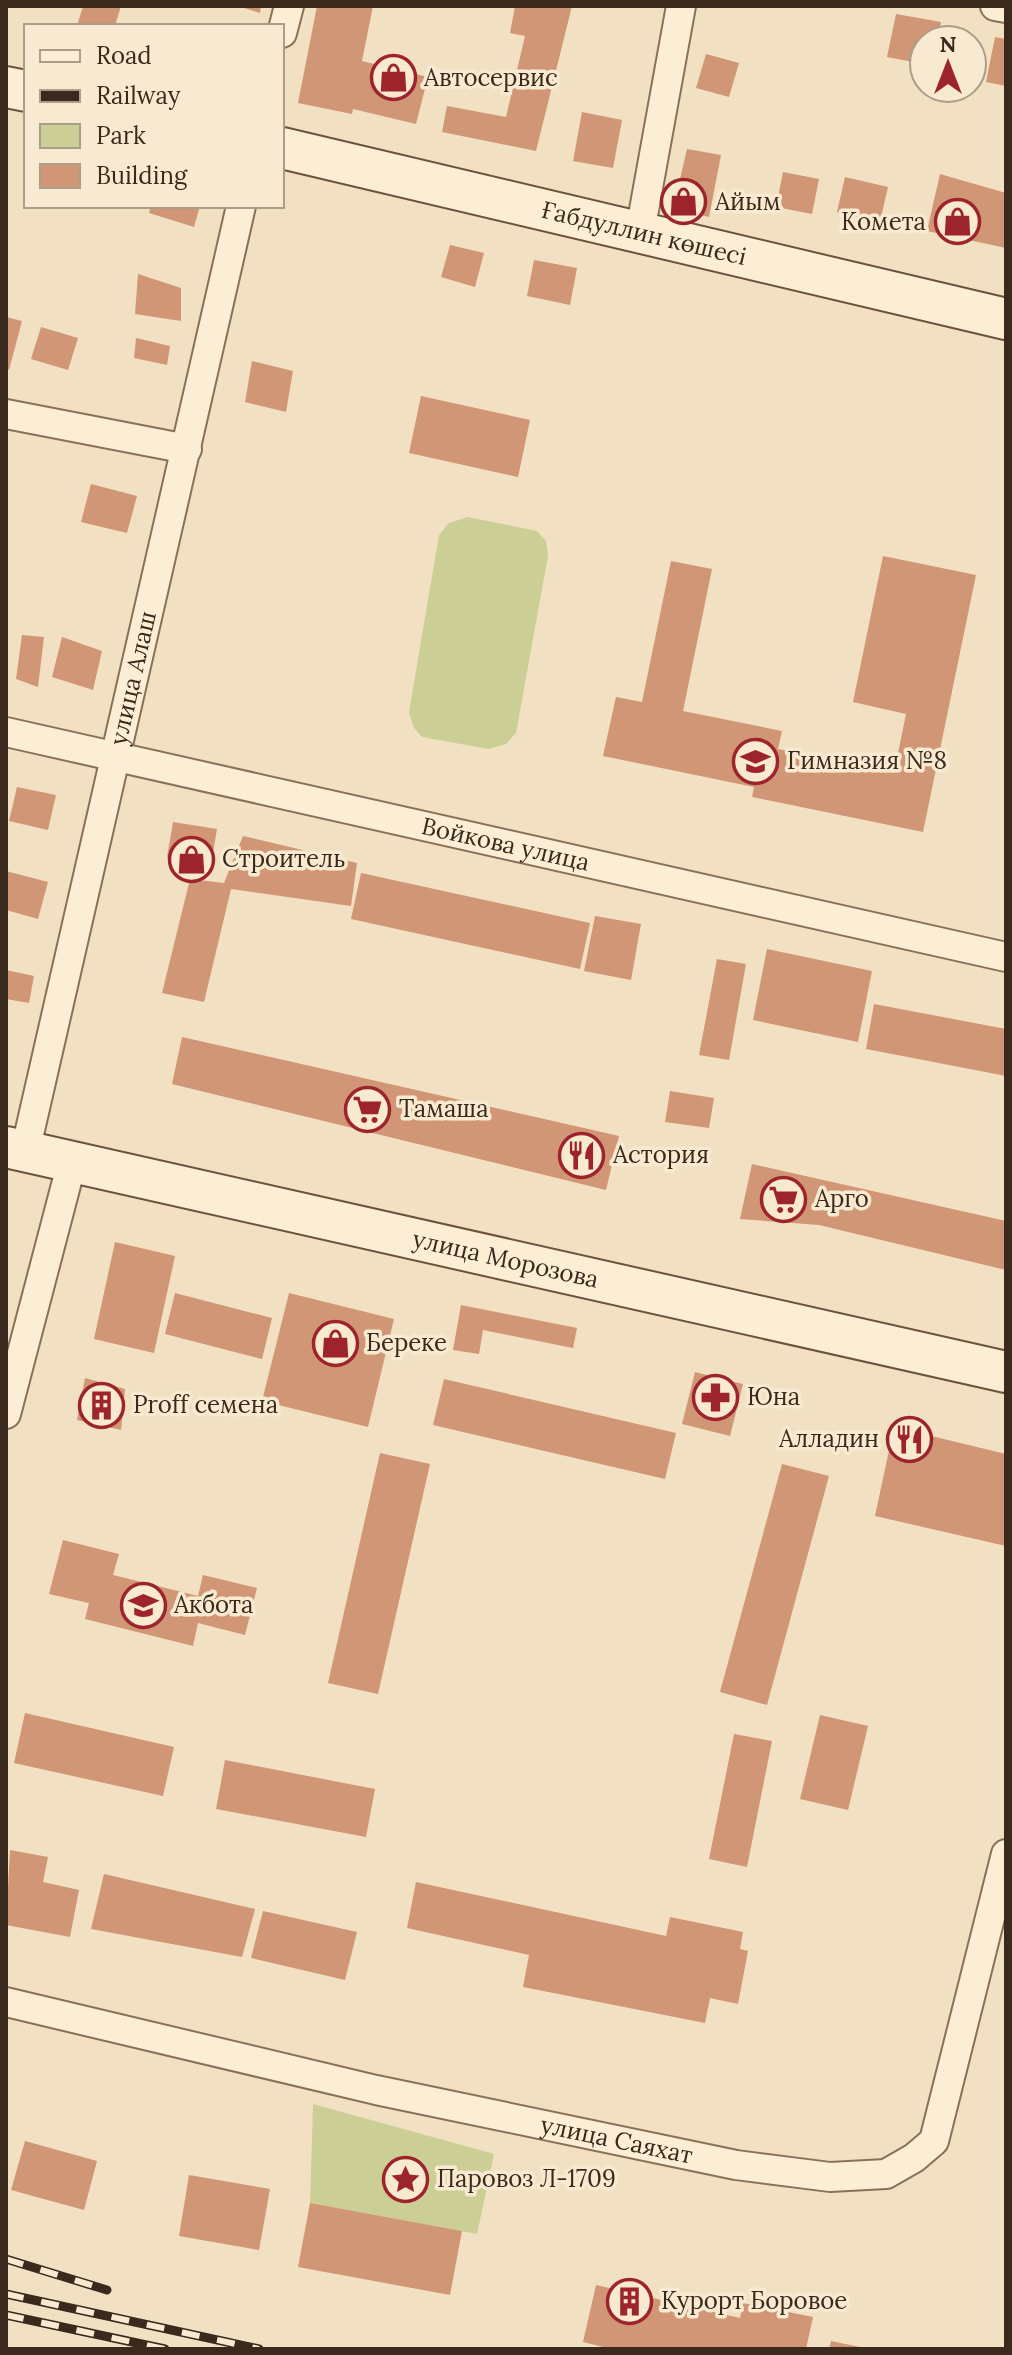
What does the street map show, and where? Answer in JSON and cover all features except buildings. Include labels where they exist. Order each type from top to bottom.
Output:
[{"type":"main road","name":"Ғабдуллин көшесі","points":[[284,148],[1006,319]]},
{"type":"main road","name":"улица Морозова","points":[[15,1150],[1006,1372]]},
{"type":"street","points":[[640,232],[681,6]]},
{"type":"street","points":[[995,6],[1006,8]]},
{"type":"street","name":"улица Алаш","points":[[15,1150],[117,758],[241,208]]},
{"type":"street","points":[[6,414],[187,449]]},
{"type":"street","name":"Войкова улица","points":[[6,732],[1006,957]]},
{"type":"street","points":[[6,1414],[72,1162]]},
{"type":"street","name":"улица Саяхат","points":[[6,2002],[376,2090],[736,2165],[830,2177],[886,2174],[914,2158],[934,2141],[1006,1854]]},
{"type":"green space","points":[[468,517],[537,531],[546,541],[548,556],[516,733],[506,744],[488,749],[422,737],[414,728],[409,712],[439,535],[449,523]]},
{"type":"green space","points":[[313,2104],[494,2154],[477,2234],[310,2203]]},
{"type":"railway","points":[[6,2259],[107,2290]]},
{"type":"railway","points":[[6,2294],[259,2349]]},
{"type":"railway","points":[[6,2315],[165,2349]]},
{"type":"place","name":"Автосервис","points":[[393,78]]},
{"type":"place","name":"Айым","points":[[684,202]]},
{"type":"place","name":"Комета","points":[[957,222]]},
{"type":"place","name":"Гимназия №8","points":[[756,761]]},
{"type":"place","name":"Строитель","points":[[191,859]]},
{"type":"place","name":"Тамаша","points":[[368,1109]]},
{"type":"place","name":"Астория","points":[[582,1155]]},
{"type":"place","name":"Арго","points":[[784,1199]]},
{"type":"place","name":"Береке","points":[[335,1343]]},
{"type":"place","name":"Юна","points":[[716,1397]]},
{"type":"place","name":"Proff семена","points":[[102,1405]]},
{"type":"place","name":"Алладин","points":[[910,1439]]},
{"type":"place","name":"Акбота","points":[[143,1605]]},
{"type":"place","name":"Паровоз Л-1709","points":[[406,2179]]},
{"type":"place","name":"Курорт Боровое","points":[[630,2301]]}]
